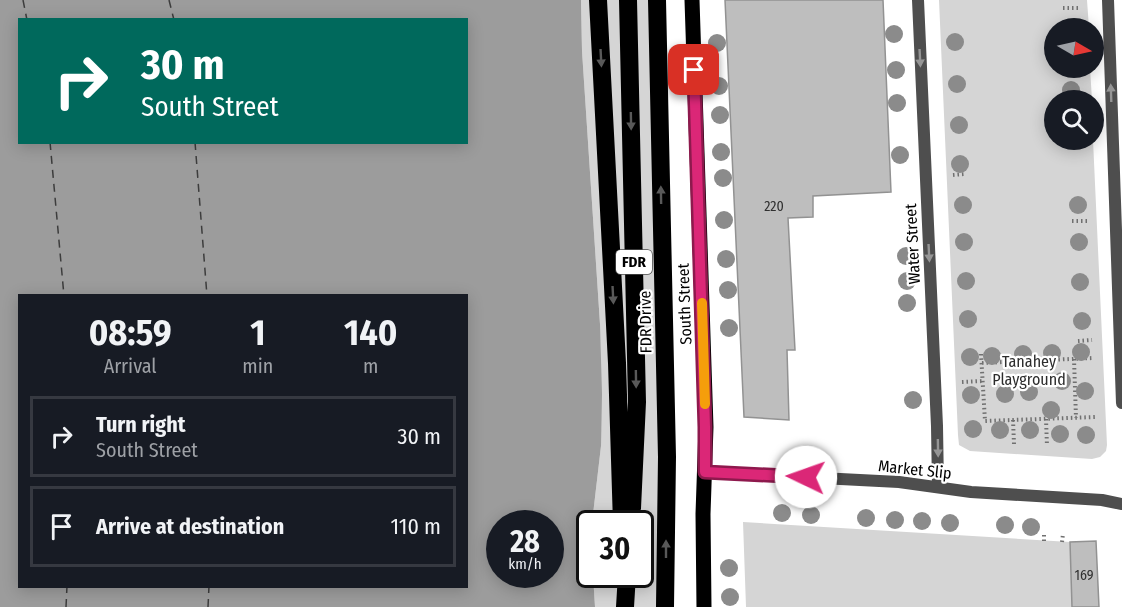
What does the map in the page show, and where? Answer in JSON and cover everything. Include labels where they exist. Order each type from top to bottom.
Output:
[{"type":"highway","points":[[598,0],[617,363],[622,510]]},
{"type":"highway","name":"FDR Drive","points":[[628,0],[637,402],[632,510]]},
{"type":"highway","name":"FDR Drive","points":[[657,0],[666,445],[665,607]]},
{"type":"main road","name":"South Street","points":[[692,0],[705,427],[704,607]]},
{"type":"street","name":"Water Street","points":[[918,0],[938,487]]},
{"type":"street","points":[[1108,0],[1122,403]]},
{"type":"street","name":"Market Slip","points":[[705,472],[899,482],[971,492],[1102,500],[1122,504]]},
{"type":"path","points":[[1064,8],[1080,8]]},
{"type":"path","points":[[953,175],[965,174]]},
{"type":"path","points":[[1072,221],[1088,221]]},
{"type":"path","points":[[1078,340],[1092,340]]},
{"type":"path","points":[[981,354],[985,421],[1095,417]]},
{"type":"path","points":[[982,363],[1093,358]]},
{"type":"path","points":[[1074,359],[1076,418]]},
{"type":"path","points":[[962,382],[983,381]]},
{"type":"path","points":[[1046,419],[1047,446]]},
{"type":"path","points":[[1013,420],[1014,444]]},
{"type":"path","points":[[1044,533],[1044,541]]},
{"type":"path","points":[[1062,542],[1063,534]]},
{"type":"green space","points":[[581,0],[663,0],[672,607],[595,607],[594,588],[654,588],[654,510],[594,510],[601,446],[600,324],[582,51]]},
{"type":"green space","name":"Tanahey Playground","points":[[939,0],[1087,0],[1088,18],[1044,18],[1044,78],[1091,78],[1091,90],[1044,90],[1044,150],[1093,150],[1106,451],[1100,457],[1092,459],[970,451],[959,445]]},
{"type":"green space","points":[[743,522],[1070,542],[1096,541],[1099,607],[746,607]]},
{"type":"shaded area","points":[[0,0],[581,0],[602,394],[601,446],[594,510],[576,510],[576,588],[594,588],[595,607],[0,607]]},
{"type":"building","points":[[725,0],[883,0],[891,192],[813,196],[813,217],[788,218],[795,350],[787,350],[789,420],[744,417]]},
{"type":"building","points":[[1096,541],[1099,607],[1072,607],[1070,542]]},
{"type":"ferry route","points":[[23,0],[27,18]]},
{"type":"ferry route","points":[[169,0],[174,18]]},
{"type":"ferry route","points":[[50,144],[64,294]]},
{"type":"ferry route","points":[[195,144],[207,294]]},
{"type":"ferry route","points":[[66,607],[67,588]]},
{"type":"ferry route","points":[[208,607],[209,588]]},
{"type":"slow traffic","points":[[702,303],[705,404]]},
{"type":"route","points":[[694,70],[705,472],[806,477]]}]
